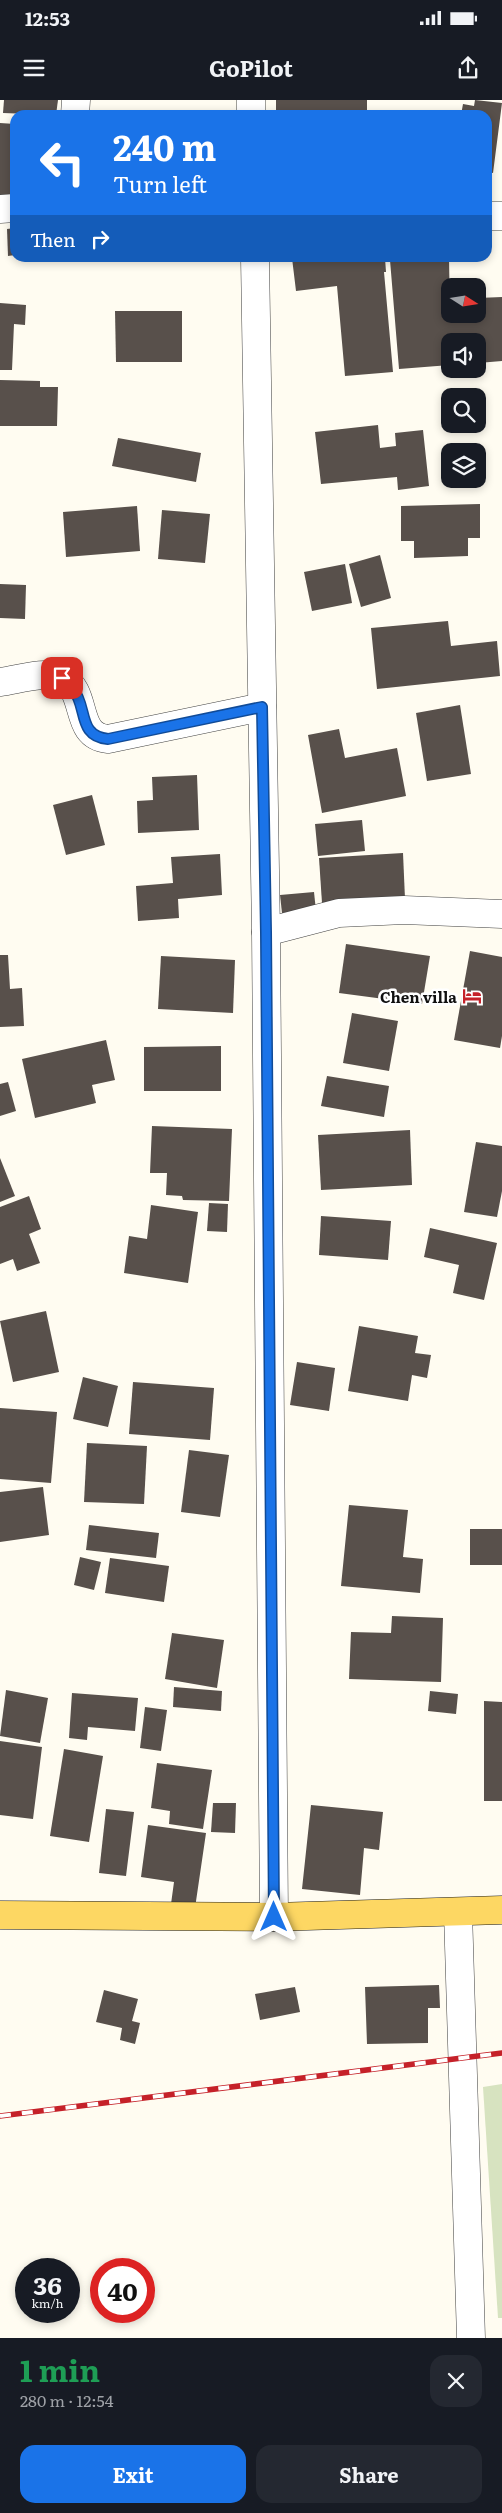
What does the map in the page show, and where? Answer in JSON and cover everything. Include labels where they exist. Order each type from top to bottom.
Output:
[{"type":"main road","points":[[0,1915],[274,1917],[502,1910]]},
{"type":"street","points":[[255,262],[266,932],[274,1917]]},
{"type":"street","points":[[0,682],[43,676],[62,678],[74,689],[89,732],[99,738],[108,739],[262,707]]},
{"type":"street","points":[[266,932],[339,913],[404,910],[502,914]]},
{"type":"street","points":[[458,1912],[471,2338]]},
{"type":"green space","points":[[502,2084],[502,2318],[498,2318],[483,2087]]},
{"type":"building","points":[[4,100],[58,100],[57,110],[10,110],[10,113],[3,113]]},
{"type":"building","points":[[276,100],[367,100],[367,110],[276,110]]},
{"type":"building","points":[[475,100],[502,103],[493,173],[492,110],[462,110],[463,104],[474,106]]},
{"type":"building","points":[[0,123],[10,124],[10,200],[0,199]]},
{"type":"building","points":[[7,229],[10,229],[10,256],[8,256]]},
{"type":"building","points":[[292,262],[385,262],[386,272],[384,272],[393,372],[345,376],[337,286],[296,291]]},
{"type":"building","points":[[390,262],[449,262],[449,278],[441,278],[441,323],[486,323],[486,298],[502,297],[502,361],[486,362],[486,333],[441,333],[441,366],[399,369]]},
{"type":"building","points":[[0,303],[26,305],[25,325],[14,324],[12,370],[0,370]]},
{"type":"building","points":[[115,311],[182,311],[182,362],[116,362]]},
{"type":"building","points":[[0,380],[40,381],[40,387],[58,387],[57,426],[0,426]]},
{"type":"building","points":[[378,425],[380,448],[396,446],[395,433],[423,430],[429,486],[398,490],[397,477],[321,484],[315,432]]},
{"type":"building","points":[[118,438],[201,453],[196,482],[112,466]]},
{"type":"building","points":[[480,504],[480,538],[468,538],[468,556],[414,558],[414,541],[401,541],[401,506]]},
{"type":"building","points":[[137,506],[140,551],[66,557],[63,512]]},
{"type":"building","points":[[162,510],[210,514],[205,563],[158,559]]},
{"type":"building","points":[[380,555],[391,598],[361,607],[349,564]]},
{"type":"building","points":[[345,564],[352,603],[312,611],[304,572]]},
{"type":"building","points":[[0,584],[26,585],[25,619],[0,618]]},
{"type":"building","points":[[448,621],[451,646],[497,641],[500,676],[377,689],[371,628]]},
{"type":"building","points":[[460,705],[471,774],[427,781],[416,713]]},
{"type":"building","points":[[339,729],[345,758],[397,748],[406,796],[322,813],[308,735]]},
{"type":"building","points":[[197,775],[199,830],[138,833],[137,801],[153,800],[152,777]]},
{"type":"building","points":[[92,795],[105,845],[66,855],[53,805]]},
{"type":"building","points":[[362,820],[365,851],[318,856],[315,824]]},
{"type":"building","points":[[403,853],[405,899],[322,903],[319,858]]},
{"type":"building","points":[[220,854],[222,895],[178,899],[179,918],[138,921],[136,886],[173,883],[171,857]]},
{"type":"building","points":[[314,892],[316,911],[282,913],[280,895]]},
{"type":"building","points":[[346,944],[430,956],[422,1004],[339,993]]},
{"type":"building","points":[[470,951],[502,957],[502,1036],[500,1048],[454,1040]]},
{"type":"building","points":[[0,955],[8,955],[10,989],[22,988],[24,1026],[0,1027]]},
{"type":"building","points":[[161,956],[235,960],[233,1013],[158,1009]]},
{"type":"building","points":[[352,1013],[398,1021],[389,1071],[343,1063]]},
{"type":"building","points":[[106,1040],[115,1080],[92,1085],[96,1103],[35,1118],[22,1059]]},
{"type":"building","points":[[221,1046],[221,1091],[144,1091],[144,1047]]},
{"type":"building","points":[[327,1076],[389,1086],[384,1117],[321,1106]]},
{"type":"building","points":[[8,1082],[16,1111],[0,1116],[0,1084]]},
{"type":"building","points":[[152,1126],[232,1129],[229,1201],[183,1200],[182,1196],[166,1195],[167,1173],[150,1173]]},
{"type":"building","points":[[410,1130],[412,1185],[321,1190],[318,1135]]},
{"type":"building","points":[[476,1142],[502,1146],[502,1191],[497,1217],[464,1212]]},
{"type":"building","points":[[0,1158],[15,1196],[0,1202]]},
{"type":"building","points":[[29,1196],[41,1229],[29,1234],[40,1263],[17,1271],[13,1259],[0,1264],[0,1207]]},
{"type":"building","points":[[209,1203],[228,1204],[227,1232],[207,1231]]},
{"type":"building","points":[[151,1205],[198,1212],[188,1283],[124,1273],[129,1236],[147,1239]]},
{"type":"building","points":[[321,1216],[391,1221],[388,1260],[319,1255]]},
{"type":"building","points":[[430,1228],[497,1243],[484,1300],[453,1293],[459,1265],[424,1257]]},
{"type":"building","points":[[46,1311],[59,1372],[13,1382],[0,1321]]},
{"type":"building","points":[[359,1326],[418,1336],[415,1353],[431,1355],[427,1378],[412,1375],[408,1401],[348,1391]]},
{"type":"building","points":[[297,1362],[335,1368],[329,1411],[290,1405]]},
{"type":"building","points":[[83,1377],[118,1386],[108,1427],[73,1419]]},
{"type":"building","points":[[133,1382],[214,1388],[210,1440],[129,1434]]},
{"type":"building","points":[[0,1408],[57,1412],[51,1483],[0,1479]]},
{"type":"building","points":[[87,1443],[147,1446],[144,1504],[84,1502]]},
{"type":"building","points":[[189,1450],[229,1455],[220,1517],[181,1512]]},
{"type":"building","points":[[43,1487],[49,1535],[0,1542],[0,1492]]},
{"type":"building","points":[[349,1505],[408,1510],[403,1557],[423,1559],[420,1593],[341,1586]]},
{"type":"building","points":[[89,1525],[159,1533],[156,1558],[86,1550]]},
{"type":"building","points":[[470,1529],[502,1529],[502,1565],[470,1565]]},
{"type":"building","points":[[80,1557],[101,1562],[94,1590],[74,1585]]},
{"type":"building","points":[[110,1558],[169,1566],[164,1602],[105,1593]]},
{"type":"building","points":[[392,1616],[443,1618],[441,1682],[349,1679],[351,1632],[391,1633]]},
{"type":"building","points":[[172,1633],[224,1640],[217,1688],[165,1679]]},
{"type":"building","points":[[174,1687],[222,1691],[221,1711],[173,1707]]},
{"type":"building","points":[[6,1690],[48,1698],[40,1743],[0,1736]]},
{"type":"building","points":[[430,1691],[458,1694],[456,1714],[428,1711]]},
{"type":"building","points":[[72,1693],[138,1698],[135,1731],[88,1727],[87,1740],[69,1738]]},
{"type":"building","points":[[484,1701],[502,1702],[502,1801],[484,1801]]},
{"type":"building","points":[[145,1707],[167,1710],[161,1751],[140,1748]]},
{"type":"building","points":[[0,1741],[42,1747],[33,1819],[0,1815]]},
{"type":"building","points":[[64,1749],[103,1756],[89,1842],[50,1836]]},
{"type":"building","points":[[157,1763],[212,1770],[203,1829],[169,1824],[170,1811],[151,1808]]},
{"type":"building","points":[[213,1803],[236,1803],[235,1833],[211,1832]]},
{"type":"building","points":[[311,1805],[383,1812],[379,1850],[364,1848],[360,1895],[302,1889]]},
{"type":"building","points":[[106,1809],[134,1812],[126,1876],[99,1873]]},
{"type":"building","points":[[148,1825],[206,1833],[195,1908],[171,1904],[174,1882],[141,1877]]},
{"type":"building","points":[[439,1985],[440,2008],[428,2008],[428,2043],[367,2044],[365,1987]]},
{"type":"building","points":[[295,1987],[300,2012],[260,2020],[255,1994]]},
{"type":"building","points":[[104,1990],[138,1999],[132,2021],[140,2023],[135,2044],[120,2040],[122,2028],[96,2022]]},
{"type":"railway","points":[[0,2116],[502,2053]]},
{"type":"place","name":"Chen villa","points":[[472,996]]},
{"type":"route","points":[[62,678],[74,689],[89,732],[99,738],[108,739],[262,707],[266,932],[274,1917]]}]
